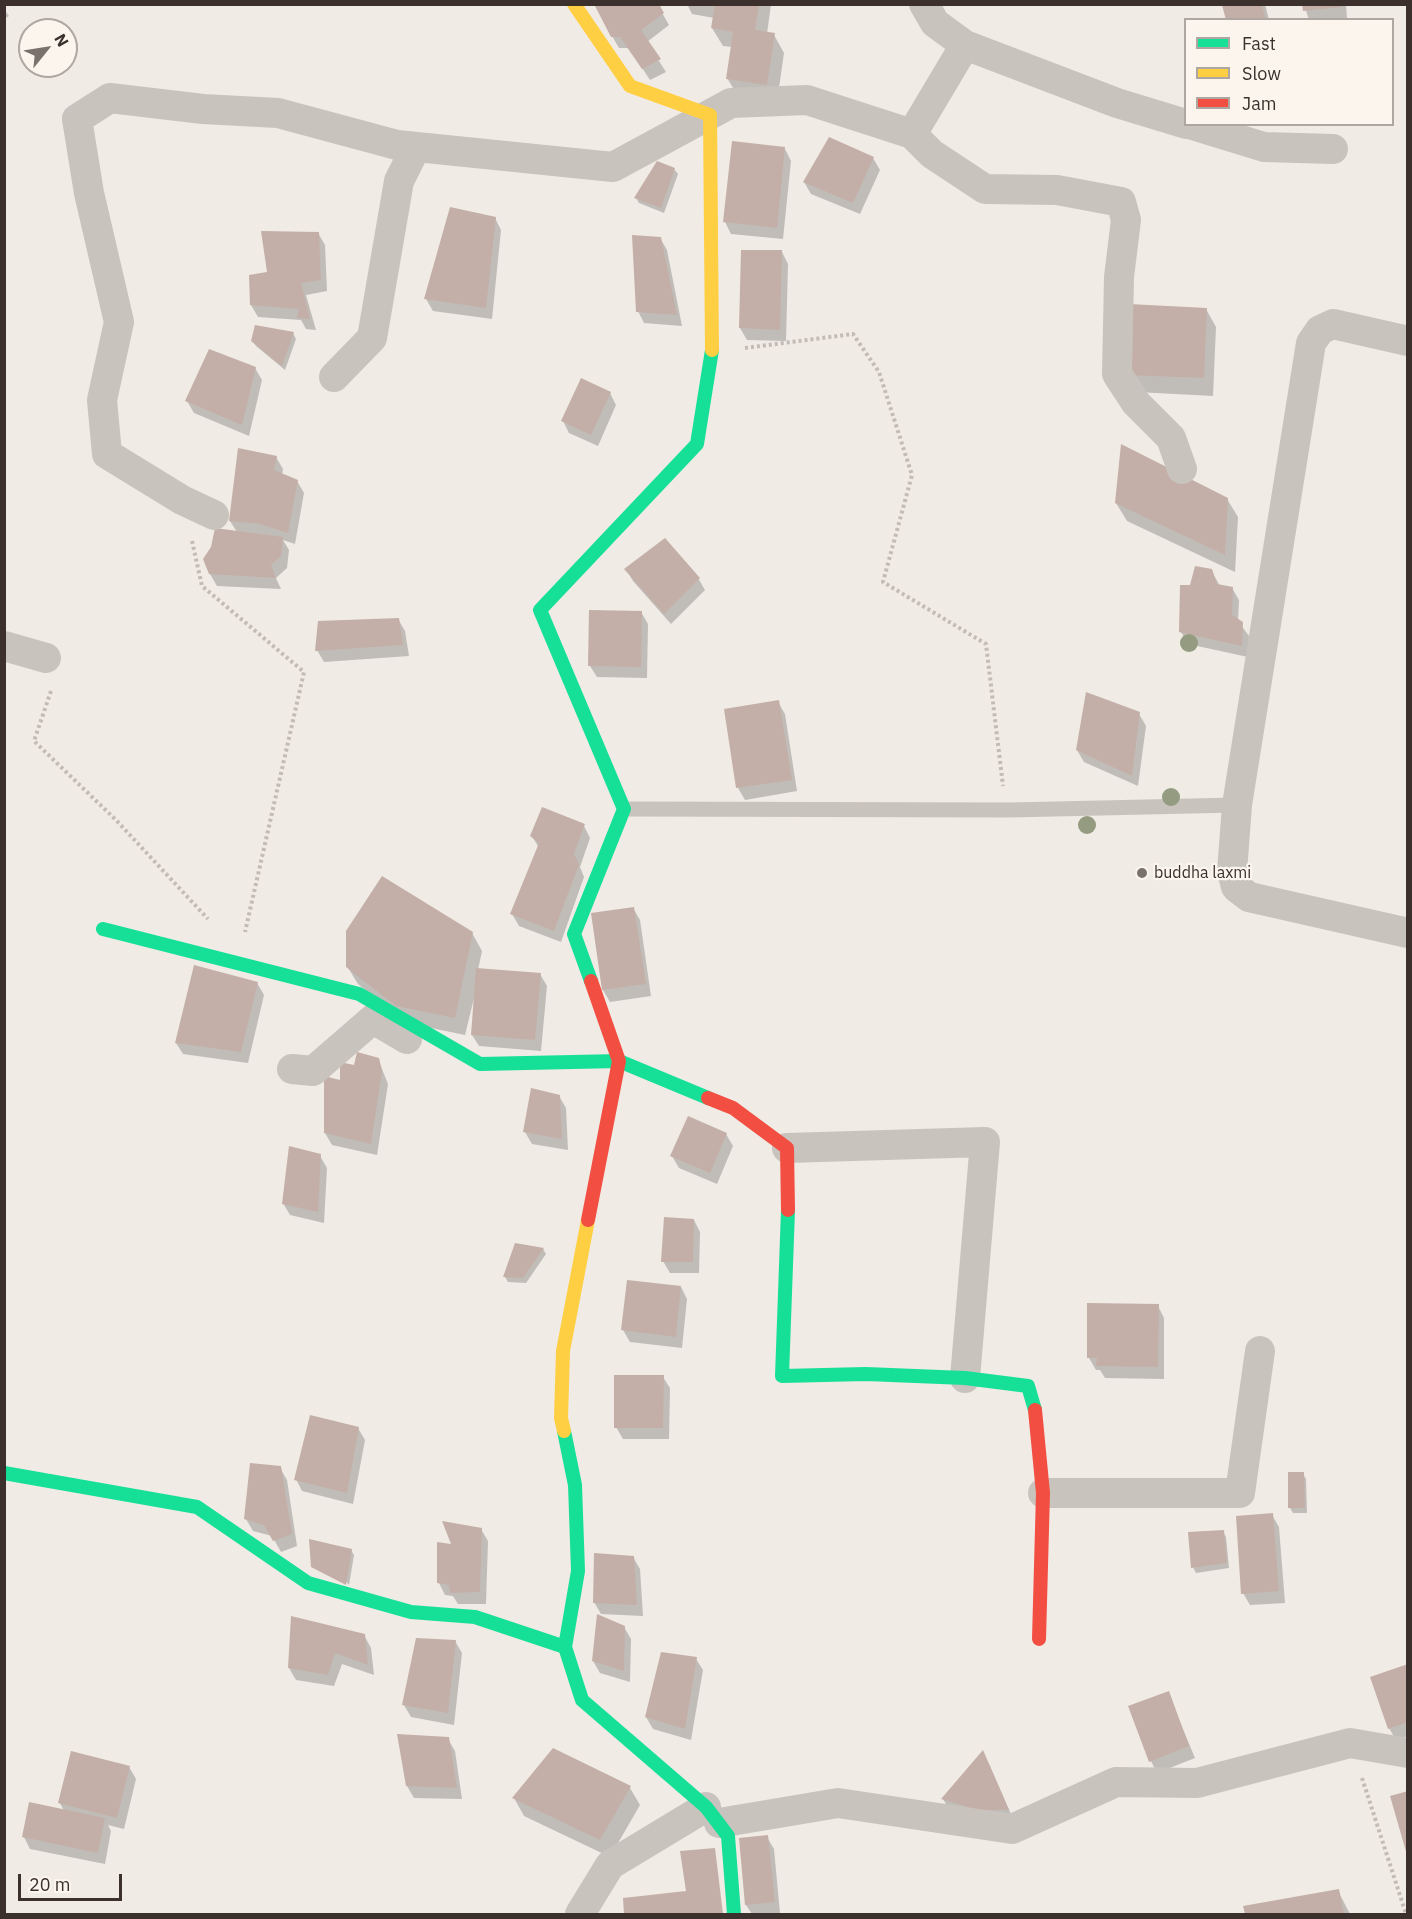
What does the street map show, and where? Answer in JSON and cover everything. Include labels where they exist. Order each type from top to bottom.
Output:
[{"type":"street","points":[[574,4],[630,86],[710,116]]},
{"type":"street","points":[[924,4],[935,22],[965,45],[1117,103],[1184,123]]},
{"type":"street","points":[[912,134],[965,45]]},
{"type":"street","points":[[214,514],[182,500],[107,454],[102,400],[119,322],[89,193],[77,119],[110,98],[278,113],[398,145],[613,167],[731,103],[807,100],[912,134],[932,154],[985,189],[1057,190],[1121,202],[1126,220],[1119,277],[1117,374],[1136,403],[1171,438],[1182,469]]},
{"type":"street","points":[[710,116],[712,353],[697,444],[540,610],[624,809],[574,934],[619,1061],[563,1351],[561,1418],[575,1485],[578,1571],[565,1647],[582,1701],[712,1815],[728,1836],[734,1914]]},
{"type":"street","points":[[1194,126],[1264,147],[1333,149]]},
{"type":"street","points":[[334,377],[372,338],[399,181],[416,147]]},
{"type":"street","points":[[1407,341],[1333,324],[1320,330],[1311,343],[1237,805],[1232,872],[1236,887],[1249,897],[1407,933]]},
{"type":"street","points":[[4,646],[46,658]]},
{"type":"street","points":[[103,929],[360,994],[480,1064],[619,1061],[733,1108],[787,1148],[985,1142],[965,1378]]},
{"type":"street","points":[[292,1068],[313,1071],[373,1019],[470,1075],[480,1064]]},
{"type":"street","points":[[787,1148],[788,1252],[782,1376],[866,1374],[965,1378],[1028,1386],[1035,1405],[1043,1493],[1039,1639]]},
{"type":"street","points":[[1043,1493],[1240,1493],[1260,1351]]},
{"type":"street","points":[[4,1473],[197,1507],[308,1583],[411,1612],[475,1617],[565,1647]]},
{"type":"street","points":[[580,1914],[610,1865],[712,1815],[838,1803],[1012,1829],[1116,1782],[1197,1784],[1350,1743],[1407,1753]]},
{"type":"lane","points":[[624,809],[1009,810],[1237,805]]},
{"type":"path","points":[[712,353],[854,334],[879,372],[912,475],[883,582],[986,644],[1000,771],[1009,810]]},
{"type":"path","points":[[182,500],[202,586],[304,672],[237,963]]},
{"type":"path","points":[[46,658],[51,690],[34,741],[116,820],[216,927]]},
{"type":"path","points":[[1350,1743],[1406,1914]]},
{"type":"building","points":[[594,4],[659,4],[664,13],[641,30],[661,59],[642,69],[620,37],[611,37]]},
{"type":"building","points":[[715,4],[759,4],[755,30],[775,33],[767,85],[726,79],[733,32],[711,28]]},
{"type":"building","points":[[1302,4],[1341,4],[1342,7],[1303,11]]},
{"type":"building","points":[[1222,5],[1262,5],[1265,18],[1225,18]]},
{"type":"building","points":[[829,137],[874,157],[853,203],[803,182]]},
{"type":"building","points":[[732,141],[785,147],[777,228],[723,222]]},
{"type":"building","points":[[657,161],[675,168],[661,208],[634,198]]},
{"type":"building","points":[[450,207],[496,217],[486,308],[424,299]]},
{"type":"building","points":[[261,231],[319,232],[321,280],[301,283],[310,319],[297,318],[299,309],[250,305],[249,275],[267,272]]},
{"type":"building","points":[[632,235],[661,237],[677,315],[636,312]]},
{"type":"building","points":[[741,250],[782,250],[780,330],[739,328]]},
{"type":"building","points":[[1129,304],[1207,308],[1204,378],[1125,375]]},
{"type":"building","points":[[255,325],[294,332],[282,366],[251,341]]},
{"type":"building","points":[[209,349],[256,367],[242,425],[185,401]]},
{"type":"building","points":[[581,378],[611,392],[591,435],[561,421]]},
{"type":"building","points":[[1121,444],[1228,498],[1225,555],[1115,503]]},
{"type":"building","points":[[238,448],[277,456],[274,470],[298,480],[288,533],[260,524],[229,521]]},
{"type":"building","points":[[215,528],[283,537],[281,556],[271,565],[276,578],[209,574],[203,559],[211,547]]},
{"type":"building","points":[[665,538],[700,578],[664,614],[624,569]]},
{"type":"building","points":[[1195,566],[1212,569],[1217,584],[1233,587],[1232,615],[1243,622],[1242,646],[1179,632],[1180,585],[1190,585]]},
{"type":"building","points":[[589,610],[642,611],[641,667],[588,666]]},
{"type":"building","points":[[399,618],[403,645],[315,651],[318,621]]},
{"type":"building","points":[[1086,692],[1140,712],[1132,776],[1076,750]]},
{"type":"building","points":[[779,700],[792,780],[736,788],[724,709]]},
{"type":"building","points":[[542,807],[585,824],[574,854],[579,864],[554,931],[510,914],[539,843],[530,836]]},
{"type":"building","points":[[382,876],[473,932],[455,1018],[396,1006],[346,967],[346,931]]},
{"type":"building","points":[[634,907],[646,984],[602,990],[591,913]]},
{"type":"building","points":[[194,965],[258,982],[241,1052],[175,1043]]},
{"type":"building","points":[[476,968],[541,973],[535,1040],[471,1035]]},
{"type":"building","points":[[357,1052],[379,1058],[382,1071],[371,1144],[324,1133],[324,1076],[340,1080],[340,1062],[354,1065]]},
{"type":"building","points":[[531,1088],[560,1095],[562,1139],[523,1132]]},
{"type":"building","points":[[688,1116],[727,1133],[710,1173],[670,1156]]},
{"type":"building","points":[[289,1146],[321,1154],[318,1212],[282,1204]]},
{"type":"building","points":[[664,1217],[694,1219],[693,1262],[661,1262]]},
{"type":"building","points":[[515,1243],[544,1248],[523,1278],[503,1277]]},
{"type":"building","points":[[627,1280],[681,1286],[676,1337],[621,1330]]},
{"type":"building","points":[[1087,1303],[1159,1304],[1158,1367],[1096,1366],[1097,1358],[1087,1358]]},
{"type":"building","points":[[614,1375],[664,1375],[663,1428],[614,1428]]},
{"type":"building","points":[[310,1415],[359,1427],[347,1493],[294,1480]]},
{"type":"building","points":[[250,1463],[281,1466],[292,1534],[273,1541],[264,1525],[244,1519]]},
{"type":"building","points":[[1288,1472],[1304,1472],[1305,1508],[1288,1508]]},
{"type":"building","points":[[1273,1513],[1279,1591],[1241,1594],[1236,1516]]},
{"type":"building","points":[[442,1521],[482,1528],[480,1592],[450,1593],[449,1585],[437,1583],[437,1542],[451,1544]]},
{"type":"building","points":[[1224,1530],[1227,1563],[1191,1568],[1188,1532]]},
{"type":"building","points":[[309,1539],[352,1549],[346,1585],[311,1567]]},
{"type":"building","points":[[594,1553],[634,1556],[637,1605],[593,1603]]},
{"type":"building","points":[[597,1614],[625,1626],[624,1671],[592,1661]]},
{"type":"building","points":[[291,1616],[365,1634],[368,1665],[335,1653],[328,1675],[288,1668]]},
{"type":"building","points":[[416,1638],[456,1640],[448,1713],[402,1705]]},
{"type":"building","points":[[661,1652],[697,1657],[685,1729],[645,1717]]},
{"type":"building","points":[[1408,1664],[1408,1722],[1388,1729],[1370,1677]]},
{"type":"building","points":[[1169,1691],[1189,1746],[1149,1762],[1128,1706]]},
{"type":"building","points":[[397,1734],[449,1737],[457,1788],[406,1786]]},
{"type":"building","points":[[553,1748],[631,1786],[600,1840],[512,1798]]},
{"type":"building","points":[[983,1750],[1009,1810],[978,1810],[941,1799]]},
{"type":"building","points":[[71,1751],[130,1766],[117,1818],[58,1803]]},
{"type":"building","points":[[1408,1791],[1408,1855],[1407,1855],[1390,1796]]},
{"type":"building","points":[[29,1802],[105,1818],[98,1853],[22,1837]]},
{"type":"building","points":[[768,1835],[775,1902],[745,1905],[739,1838]]},
{"type":"building","points":[[715,1848],[723,1914],[624,1914],[623,1898],[686,1891],[680,1851]]},
{"type":"building","points":[[1339,1889],[1344,1914],[1245,1914],[1243,1906]]},
{"type":"traffic: fast","points":[[591,981],[574,934],[624,809],[540,610],[697,444],[712,350]]},
{"type":"traffic: fast","points":[[103,929],[359,994],[480,1064],[619,1061],[708,1098]]},
{"type":"traffic: fast","points":[[788,1210],[782,1376],[866,1374],[965,1378],[1028,1386],[1035,1410]]},
{"type":"traffic: fast","points":[[564,1431],[575,1485],[578,1571],[565,1647],[582,1700],[706,1807],[728,1836],[734,1914]]},
{"type":"traffic: fast","points":[[4,1473],[197,1507],[308,1583],[411,1612],[475,1617],[565,1647]]},
{"type":"traffic: slow","points":[[574,4],[630,86],[710,115],[712,350]]},
{"type":"traffic: slow","points":[[564,1431],[561,1418],[563,1351],[588,1220]]},
{"type":"traffic: jam","points":[[588,1220],[619,1061],[591,981]]},
{"type":"traffic: jam","points":[[708,1098],[733,1108],[787,1148],[788,1210]]},
{"type":"traffic: jam","points":[[1035,1410],[1043,1493],[1039,1639]]},
{"type":"place","name":"buddha laxmi","points":[[1142,873]]}]
